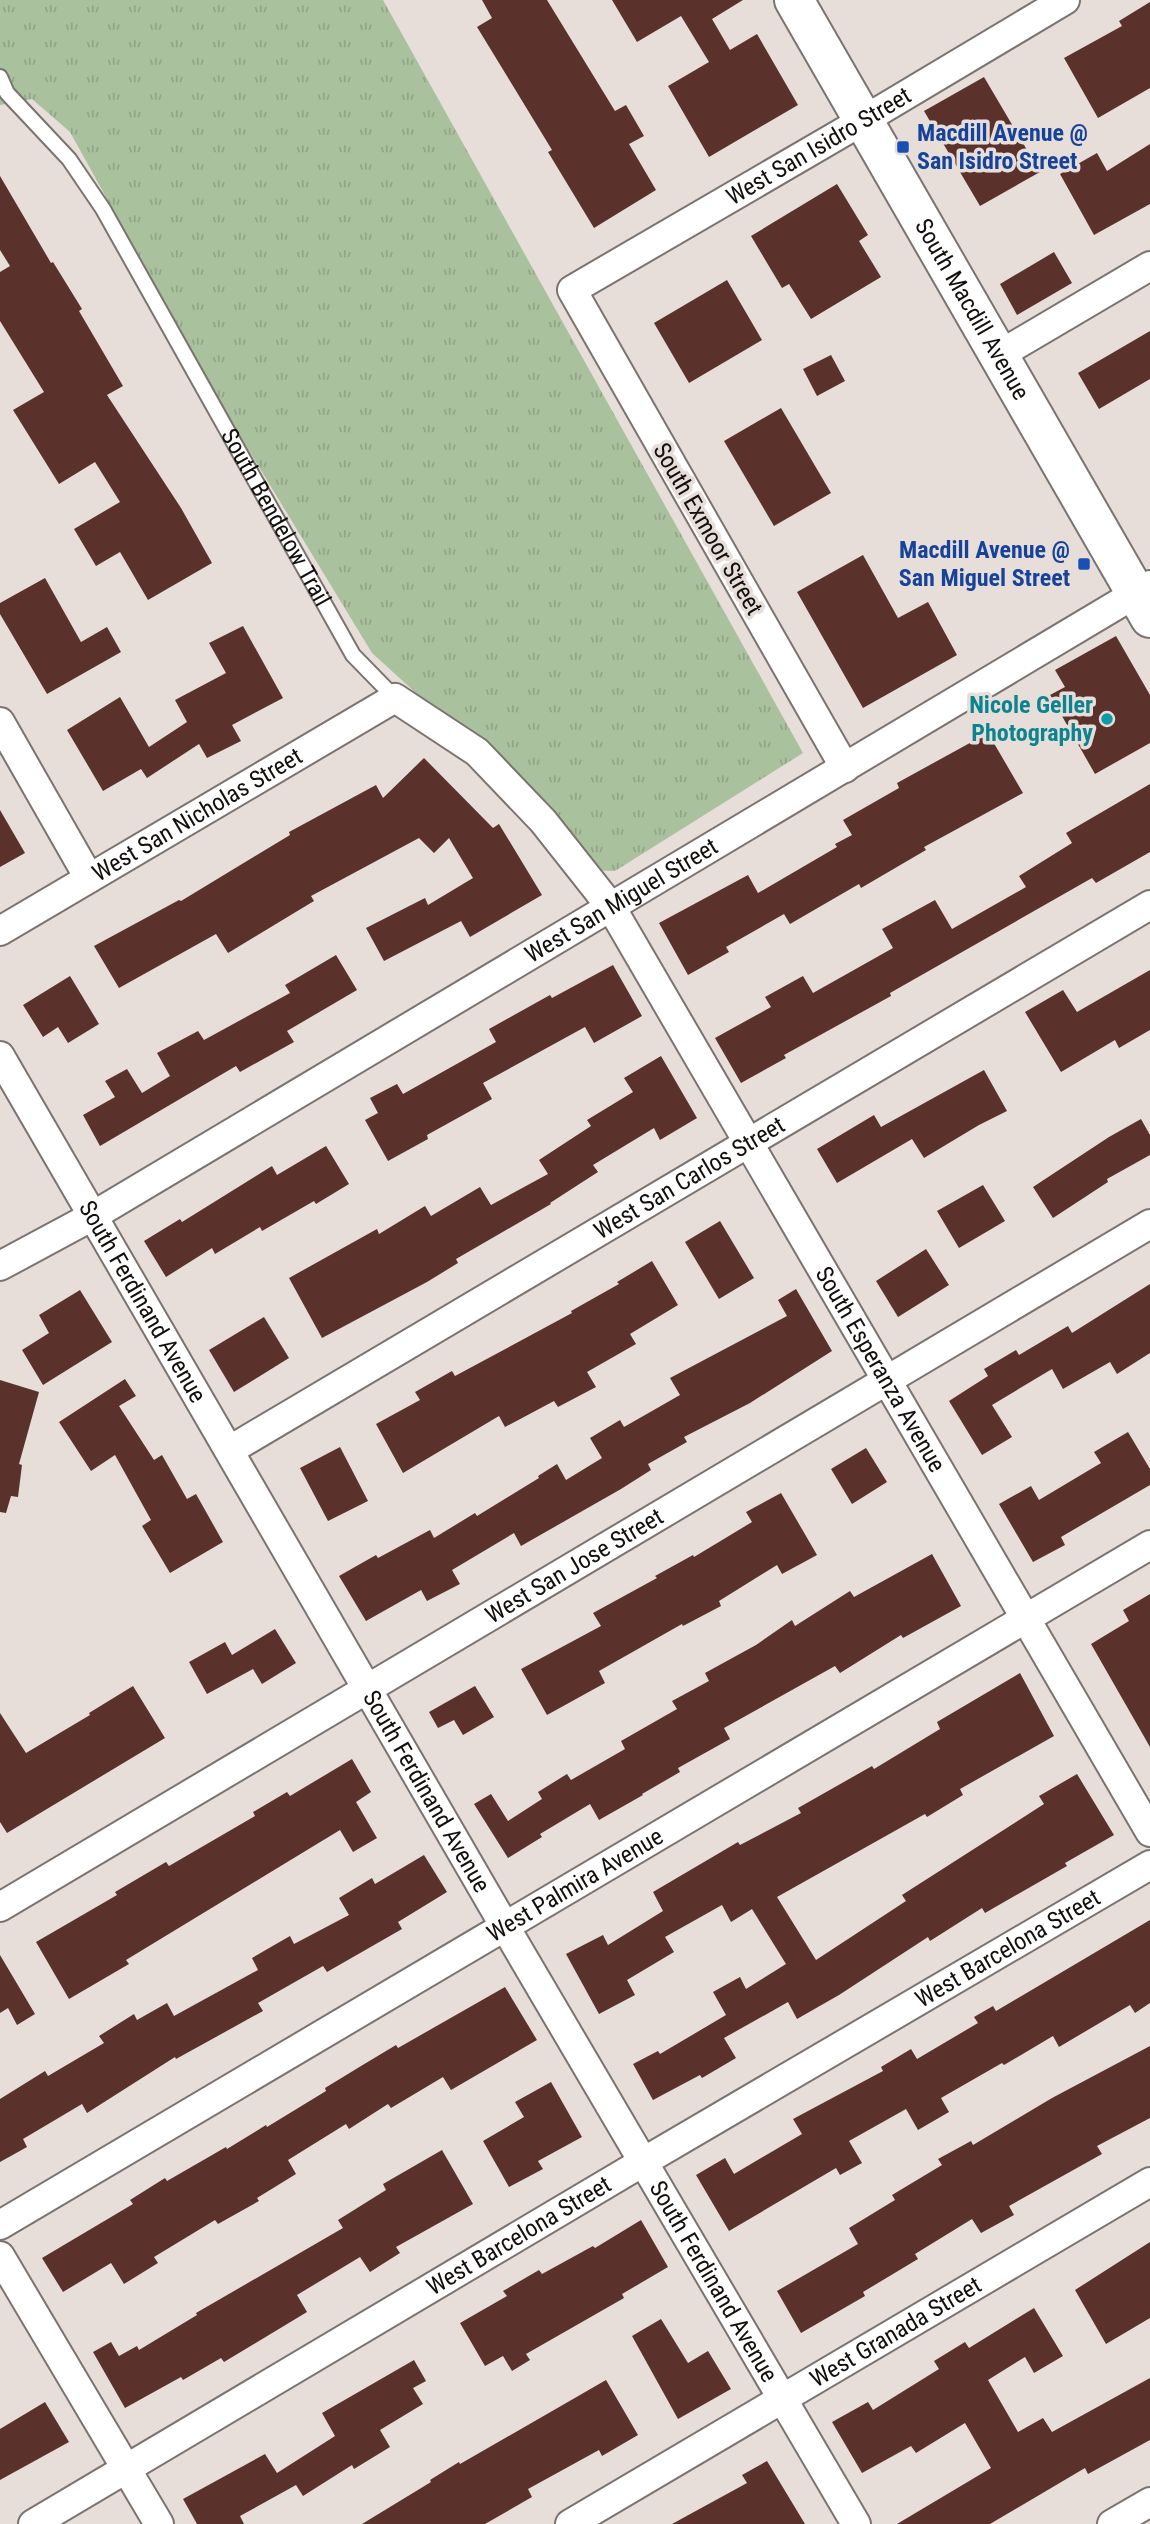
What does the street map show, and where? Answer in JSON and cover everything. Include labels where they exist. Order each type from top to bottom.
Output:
[{"type":"street","name":"South Macdill Avenue","points":[[794,0],[999,355],[1145,599]]},
{"type":"street","name":"West San Isidro Street","points":[[572,290],[1065,0]]},
{"type":"street","points":[[999,355],[1150,266]]},
{"type":"street","name":"South Exmoor Street","points":[[572,290],[845,768]]},
{"type":"street","name":"West San Miguel Street","points":[[0,1266],[92,1217],[845,768],[1145,599]]},
{"type":"street","name":"West San Nicholas Street","points":[[0,931],[395,698]]},
{"type":"street","name":"South Bendelow Trail","points":[[395,698],[477,752],[543,821],[611,906]]},
{"type":"street","points":[[0,722],[89,878]]},
{"type":"street","name":"West San Carlos Street","points":[[230,1450],[1150,905]]},
{"type":"street","name":"South Esperanza Avenue","points":[[611,906],[1150,1832]]},
{"type":"street","name":"South Ferdinand Avenue","points":[[0,1056],[504,1925],[856,2524]]},
{"type":"street","name":"West San Jose Street","points":[[0,1907],[1150,1224]]},
{"type":"street","name":"West Palmira Avenue","points":[[0,2225],[1150,1545]]},
{"type":"street","name":"West Barcelona Street","points":[[33,2524],[1150,1865]]},
{"type":"street","name":"West Granada Street","points":[[570,2524],[1150,2182]]},
{"type":"street","points":[[0,2256],[159,2524]]},
{"type":"lane","name":"South Bendelow Trail","points":[[0,77],[7,93],[69,159],[103,209],[353,655],[395,698]]},
{"type":"green space","points":[[0,0],[383,0],[803,753],[615,871],[582,870],[438,713],[372,653],[217,398],[70,132],[32,99],[0,105]]},
{"type":"building","points":[[482,0],[547,0],[615,111],[626,105],[644,136],[629,144],[656,190],[594,228],[548,152],[552,150],[477,27],[492,18]]},
{"type":"building","points":[[612,0],[743,0],[712,19],[730,50],[757,34],[798,105],[709,157],[668,86],[709,62],[681,16],[637,42]]},
{"type":"building","points":[[1150,2],[1150,88],[1098,118],[1064,58],[1122,26],[1119,21]]},
{"type":"building","points":[[984,77],[1040,172],[980,206],[924,111]]},
{"type":"building","points":[[1150,144],[1150,204],[1094,235],[1060,174],[1097,153],[1107,171]]},
{"type":"building","points":[[0,176],[51,263],[53,262],[82,309],[79,311],[123,386],[107,395],[181,508],[212,563],[148,600],[120,552],[96,566],[74,529],[120,502],[95,462],[59,484],[13,410],[44,392],[0,321],[0,272],[10,266],[0,250]]},
{"type":"building","points":[[837,184],[868,235],[859,241],[881,277],[811,319],[789,284],[782,288],[751,236]]},
{"type":"building","points":[[1054,252],[1072,283],[1017,315],[1000,284]]},
{"type":"building","points":[[727,280],[762,340],[689,383],[654,323]]},
{"type":"building","points":[[1150,331],[1150,379],[1099,409],[1078,373]]},
{"type":"building","points":[[831,355],[845,381],[817,396],[803,369]]},
{"type":"building","points":[[781,408],[831,493],[774,526],[724,441]]},
{"type":"building","points":[[863,555],[898,618],[928,602],[957,655],[863,708],[797,592]]},
{"type":"building","points":[[45,578],[81,642],[107,627],[121,652],[47,694],[0,614],[0,603]]},
{"type":"building","points":[[243,626],[283,698],[232,725],[241,741],[207,758],[199,744],[147,778],[141,769],[103,791],[67,730],[120,697],[149,747],[187,722],[175,700],[226,673],[209,643]]},
{"type":"building","name":"Nicole Geller Photography","points":[[1116,636],[1150,695],[1150,743],[1095,774],[1050,695],[1065,687],[1055,670]]},
{"type":"building","points":[[988,733],[1023,793],[924,847],[926,850],[861,888],[859,884],[790,924],[784,914],[726,947],[729,952],[688,975],[659,923],[748,875],[758,893],[837,847],[835,844],[852,835],[843,820],[899,788],[897,783]]},
{"type":"building","points":[[424,758],[493,828],[499,824],[542,895],[470,937],[461,921],[384,961],[366,928],[425,898],[428,905],[473,878],[449,838],[434,853],[419,838],[311,896],[314,901],[228,953],[216,934],[119,988],[94,946],[181,901],[290,835],[289,832],[376,785],[383,798]]},
{"type":"building","points":[[1150,784],[1150,852],[1096,883],[1092,878],[890,993],[891,996],[784,1055],[786,1058],[741,1083],[715,1038],[771,1007],[765,997],[803,976],[813,993],[893,948],[882,929],[935,900],[952,929],[1026,887],[1019,876],[1072,843],[1066,833]]},
{"type":"building","points":[[0,810],[25,853],[0,867]]},
{"type":"building","points":[[336,955],[357,990],[287,1031],[294,1042],[240,1072],[236,1066],[100,1146],[83,1115],[115,1097],[105,1081],[127,1069],[142,1093],[170,1076],[157,1053],[198,1031],[204,1040],[290,993],[285,985]]},
{"type":"building","points":[[613,965],[642,1016],[594,1043],[585,1027],[483,1083],[492,1099],[427,1135],[428,1139],[388,1161],[365,1120],[378,1113],[370,1098],[397,1084],[403,1094],[496,1042],[489,1029],[550,995],[552,998]]},
{"type":"building","points":[[1150,970],[1150,1030],[1119,1048],[1115,1040],[1061,1072],[1025,1012],[1063,990],[1077,1012]]},
{"type":"building","points":[[70,976],[99,1024],[68,1043],[58,1027],[43,1037],[23,1005]]},
{"type":"building","points":[[661,1056],[697,1118],[660,1140],[654,1128],[593,1165],[598,1172],[551,1204],[456,1259],[458,1263],[322,1338],[289,1278],[377,1229],[379,1234],[425,1206],[431,1216],[480,1187],[491,1205],[548,1174],[539,1160],[591,1126],[587,1120],[633,1092],[624,1078]]},
{"type":"building","points":[[984,1070],[1007,1111],[924,1158],[912,1139],[837,1183],[817,1149],[874,1115],[881,1127]]},
{"type":"building","points":[[1141,1119],[1150,1135],[1150,1155],[1107,1179],[1108,1182],[1053,1218],[1033,1187]]},
{"type":"building","points":[[326,1146],[349,1184],[262,1231],[260,1227],[215,1254],[212,1248],[166,1277],[144,1241],[180,1219],[182,1222],[272,1166],[277,1175]]},
{"type":"building","points":[[983,1185],[1005,1221],[959,1248],[937,1211]]},
{"type":"building","points":[[720,1221],[754,1278],[719,1299],[685,1242]]},
{"type":"building","points":[[926,1249],[949,1285],[898,1317],[876,1281]]},
{"type":"building","points":[[652,1261],[678,1305],[630,1334],[636,1344],[587,1372],[596,1387],[558,1407],[554,1401],[505,1427],[499,1416],[403,1473],[376,1424],[420,1400],[415,1392],[452,1371],[455,1376],[572,1313],[571,1311],[619,1284],[617,1282]]},
{"type":"building","points":[[1150,1284],[1150,1353],[1117,1374],[1110,1362],[1063,1389],[1052,1369],[992,1405],[1012,1437],[982,1455],[949,1401],[988,1376],[984,1369],[1016,1350],[1019,1355],[1068,1326],[1072,1333]]},
{"type":"building","points":[[796,1289],[832,1351],[750,1403],[684,1437],[687,1442],[648,1464],[651,1470],[621,1489],[521,1546],[514,1533],[452,1570],[460,1584],[427,1601],[421,1590],[366,1621],[339,1576],[430,1530],[434,1538],[475,1513],[477,1516],[557,1464],[566,1480],[602,1458],[590,1438],[620,1420],[624,1427],[680,1395],[670,1378],[787,1316],[778,1300]]},
{"type":"building","points":[[80,1290],[112,1342],[43,1385],[22,1350],[49,1333],[39,1315]]},
{"type":"building","points":[[264,1317],[289,1358],[234,1392],[209,1350]]},
{"type":"building","points":[[125,1379],[136,1396],[119,1406],[154,1460],[162,1455],[187,1499],[196,1494],[223,1542],[170,1573],[142,1526],[151,1520],[115,1455],[91,1471],[59,1422]]},
{"type":"building","points":[[0,1380],[39,1392],[19,1464],[22,1465],[18,1497],[11,1496],[6,1513],[0,1512]]},
{"type":"building","points":[[1128,1432],[1150,1469],[1150,1485],[1061,1537],[1065,1545],[1033,1562],[999,1504],[1031,1486],[1039,1500],[1101,1463],[1094,1452]]},
{"type":"building","points":[[340,1447],[368,1501],[328,1521],[300,1468]]},
{"type":"building","points":[[866,1448],[887,1482],[852,1504],[831,1469]]},
{"type":"building","points":[[781,1493],[817,1555],[782,1574],[777,1565],[719,1601],[721,1606],[683,1626],[682,1624],[599,1671],[605,1683],[547,1715],[521,1669],[601,1626],[593,1613],[752,1522],[746,1512]]},
{"type":"building","points":[[932,1554],[961,1606],[903,1638],[901,1635],[840,1673],[835,1666],[724,1728],[730,1739],[678,1768],[680,1772],[599,1820],[590,1804],[540,1834],[542,1837],[508,1858],[474,1804],[491,1794],[508,1821],[542,1799],[538,1792],[567,1774],[571,1780],[625,1749],[621,1741],[677,1709],[672,1701],[709,1681],[705,1673],[756,1645],[792,1620],[795,1626],[850,1591],[854,1597]]},
{"type":"building","points":[[1150,1594],[1150,1747],[1091,1644],[1129,1621],[1123,1610]]},
{"type":"building","points":[[275,1629],[296,1663],[262,1684],[253,1669],[207,1694],[189,1662],[225,1642],[232,1655]]},
{"type":"building","points":[[1020,1673],[1054,1736],[960,1789],[963,1795],[927,1817],[925,1814],[777,1897],[816,1960],[906,1901],[902,1895],[1044,1804],[1039,1796],[1077,1774],[1114,1835],[1065,1863],[1067,1866],[985,1913],[982,1908],[930,1941],[928,1937],[797,2019],[788,2002],[724,2038],[736,2058],[702,2078],[700,2075],[653,2100],[633,2064],[658,2051],[660,2054],[726,2015],[713,1992],[740,1977],[746,1989],[786,1964],[752,1909],[731,1922],[722,1905],[665,1937],[674,1952],[627,1980],[635,1995],[599,2014],[566,1954],[603,1935],[608,1945],[663,1911],[653,1892],[738,1842],[740,1845],[801,1813],[798,1808],[872,1766],[874,1769],[940,1729],[937,1722]]},
{"type":"building","points":[[133,1686],[165,1738],[7,1833],[0,1822],[0,1713],[26,1753]]},
{"type":"building","points":[[475,1686],[494,1717],[463,1735],[454,1720],[438,1728],[429,1712]]},
{"type":"building","points":[[352,1759],[371,1792],[356,1802],[377,1838],[353,1852],[340,1830],[126,1960],[129,1964],[69,1999],[36,1942],[117,1895],[115,1892],[166,1862],[169,1866],[255,1816],[253,1812],[287,1792],[290,1796]]},
{"type":"building","points":[[424,1855],[447,1892],[398,1922],[402,1929],[327,1972],[323,1966],[258,2003],[263,2011],[176,2059],[175,2057],[87,2113],[82,2104],[23,2139],[27,2147],[0,2162],[0,2099],[45,2071],[48,2076],[104,2043],[99,2036],[134,2014],[137,2020],[167,2003],[174,2016],[258,1970],[252,1958],[290,1936],[294,1944],[349,1915],[339,1898],[372,1878],[375,1884]]},
{"type":"building","points":[[1150,1920],[1150,2003],[1135,2013],[1130,2005],[1059,2047],[1053,2036],[1004,2065],[1002,2063],[941,2098],[949,2112],[918,2130],[906,2109],[849,2141],[862,2163],[840,2175],[836,2168],[729,2231],[696,2175],[725,2158],[734,2174],[802,2134],[793,2119],[883,2071],[881,2067],[911,2049],[917,2059],[978,2023],[974,2017],[993,2006],[996,2011]]},
{"type":"building","points":[[0,1955],[35,2014],[17,2025],[8,2008],[0,2013]]},
{"type":"building","points":[[505,1987],[537,2040],[451,2090],[443,2077],[391,2108],[388,2104],[349,2129],[346,2124],[288,2160],[296,2174],[257,2198],[259,2201],[218,2224],[215,2220],[154,2257],[158,2263],[124,2284],[111,2263],[63,2292],[42,2258],[133,2204],[130,2200],[165,2178],[167,2181],[266,2125],[267,2127],[396,2045],[398,2048]]},
{"type":"building","points":[[1150,2046],[1150,2118],[1097,2146],[1102,2154],[1009,2206],[1014,2215],[981,2233],[972,2219],[915,2254],[918,2259],[863,2292],[865,2296],[801,2333],[777,2291],[858,2244],[849,2228],[895,2200],[892,2195],[942,2165],[938,2159],[971,2141],[973,2145],[1052,2098]]},
{"type":"building","points":[[551,2082],[582,2137],[538,2161],[543,2169],[509,2187],[483,2141],[524,2117],[515,2102]]},
{"type":"building","points":[[442,2150],[473,2204],[396,2247],[400,2253],[370,2272],[360,2257],[297,2295],[307,2312],[224,2362],[221,2358],[125,2408],[93,2352],[111,2342],[119,2356],[137,2346],[139,2350],[197,2315],[196,2313],[343,2228],[338,2220],[386,2190],[383,2184]]},
{"type":"building","points":[[641,2220],[668,2267],[622,2294],[624,2298],[526,2354],[530,2360],[512,2371],[503,2356],[485,2366],[460,2323],[507,2296],[503,2291],[539,2270],[542,2274],[593,2246],[595,2248]]},
{"type":"building","points":[[1150,2242],[1150,2318],[1106,2344],[1075,2290]]},
{"type":"building","points":[[1034,2308],[1063,2356],[1034,2373],[1025,2357],[988,2380],[1018,2432],[1043,2418],[1052,2432],[1150,2378],[1150,2440],[1088,2474],[1085,2468],[990,2524],[897,2524],[991,2468],[965,2423],[916,2453],[911,2446],[862,2473],[832,2422],[868,2402],[873,2410],[939,2369],[934,2361],[965,2342],[969,2348]]},
{"type":"building","points":[[661,2319],[688,2363],[708,2351],[731,2389],[678,2419],[632,2336]]},
{"type":"building","points":[[414,2360],[426,2381],[413,2388],[423,2404],[380,2430],[390,2447],[354,2469],[352,2465],[303,2496],[296,2485],[240,2516],[244,2524],[197,2524],[183,2499],[265,2454],[277,2473],[335,2436],[322,2413]]},
{"type":"building","points":[[606,2380],[638,2435],[602,2456],[599,2450],[528,2489],[532,2497],[485,2524],[362,2524],[459,2462],[460,2464]]},
{"type":"building","points":[[45,2402],[69,2442],[0,2480],[0,2429]]},
{"type":"building","points":[[767,2461],[805,2524],[672,2524],[747,2483],[742,2475]]},
{"type":"place","name":"Macdill Avenue @ San Isidro Street","points":[[903,147]]},
{"type":"place","name":"Macdill Avenue @ San Miguel Street","points":[[1084,564]]},
{"type":"place","name":"Nicole Geller Photography","points":[[1107,719]]}]
